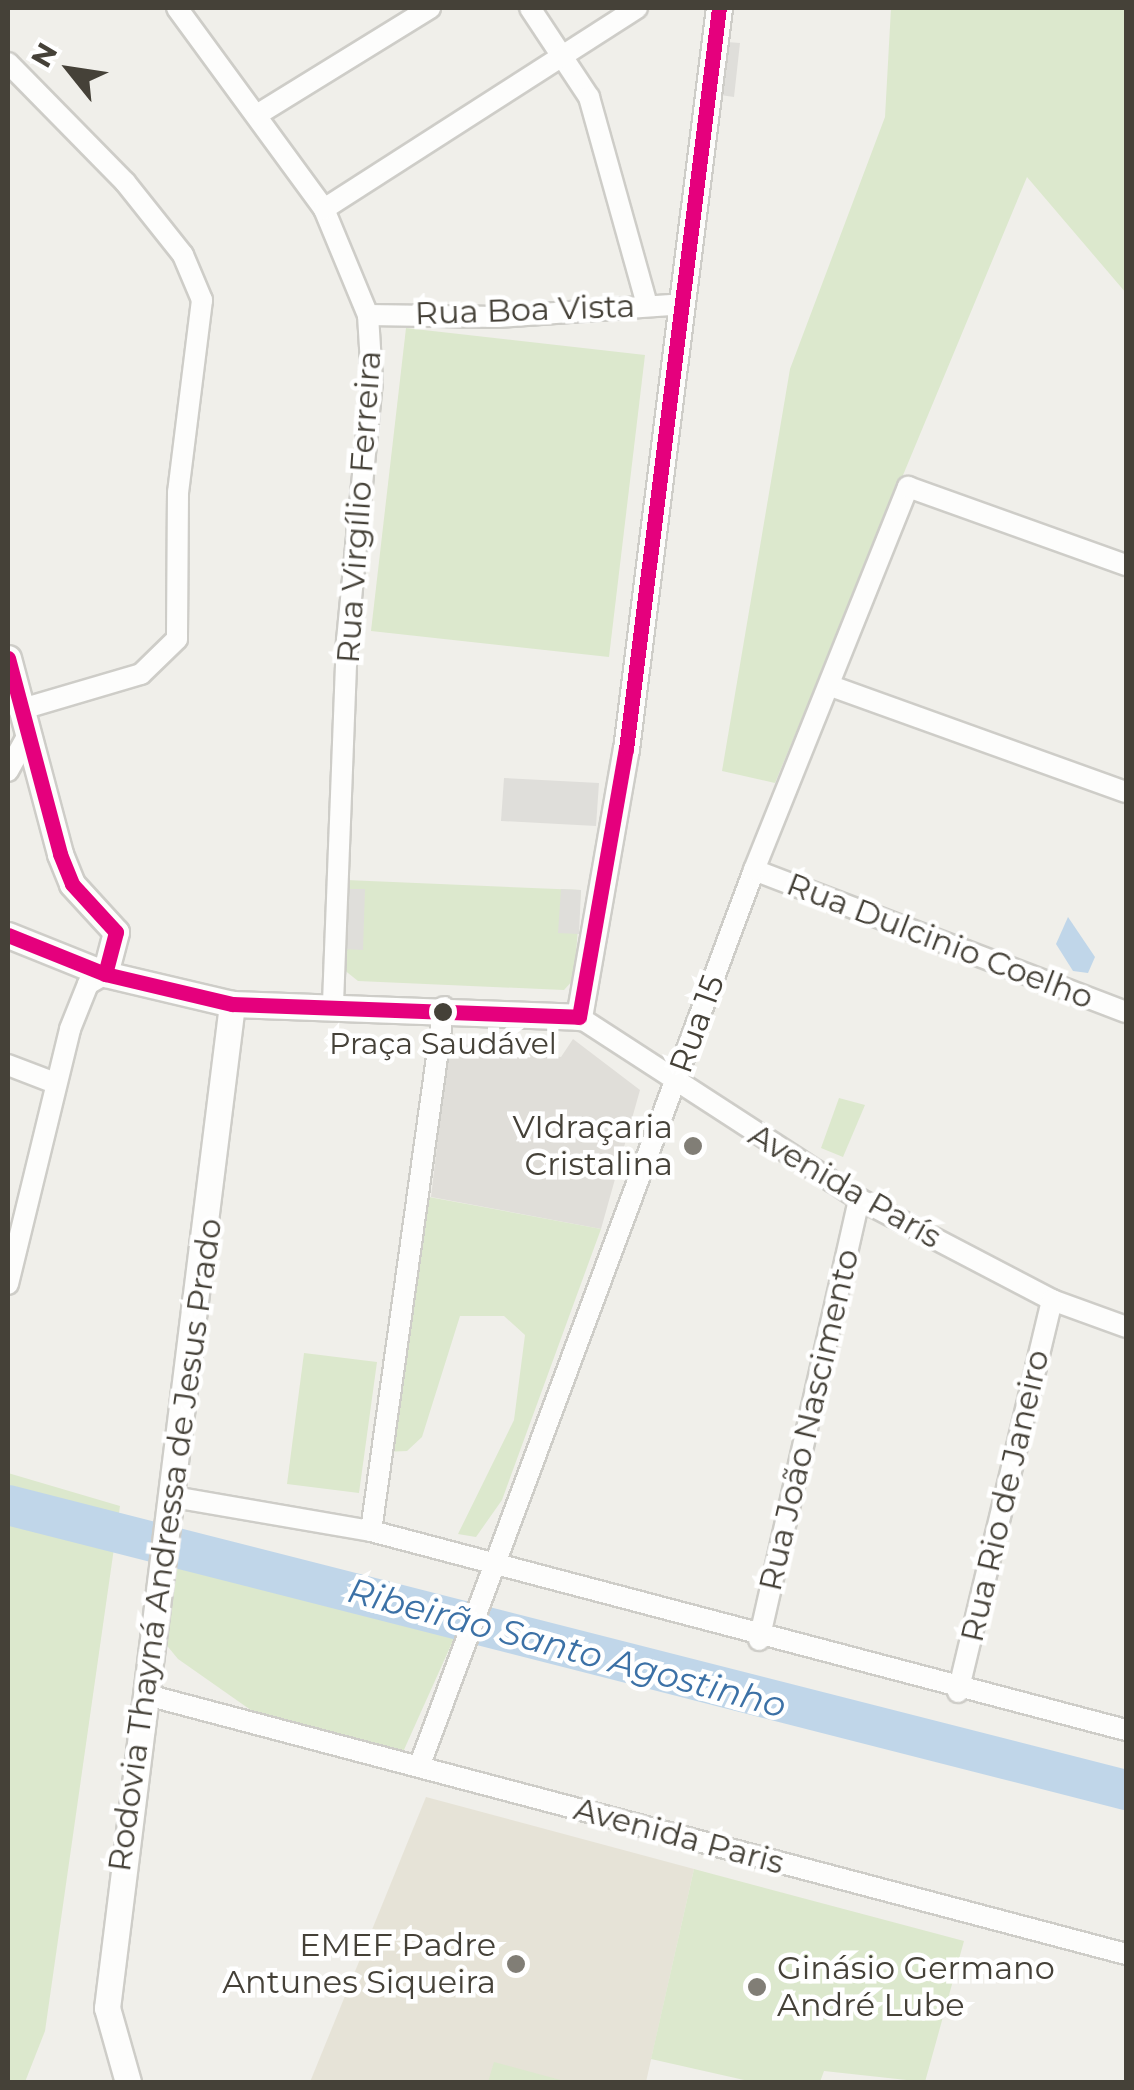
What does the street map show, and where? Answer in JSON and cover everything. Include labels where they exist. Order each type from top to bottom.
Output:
[{"type":"street","points":[[260,114],[430,8]]},
{"type":"street","points":[[530,8],[598,122],[609,196],[647,305]]},
{"type":"street","points":[[324,209],[637,8]]},
{"type":"street","points":[[8,934],[105,974],[232,1004],[444,1007],[579,1017],[626,748],[719,8]]},
{"type":"street","name":"Rua Virgílio Ferreira","points":[[184,10],[324,209],[368,315],[372,381],[347,639],[333,1003]]},
{"type":"street","points":[[8,63],[125,182],[183,255],[202,300],[178,492],[177,639],[140,674],[19,710]]},
{"type":"street","name":"Rua Boa Vista","points":[[368,315],[498,317],[682,304]]},
{"type":"street","name":"Rua 15","points":[[420,1767],[483,1604],[492,1564],[754,870],[908,486],[1126,564]]},
{"type":"street","points":[[8,658],[26,739],[72,884],[116,932],[105,974],[80,998],[15,1229],[8,1284]]},
{"type":"street","points":[[831,686],[1126,792]]},
{"type":"street","points":[[8,770],[26,739]]},
{"type":"street","name":"Rua Dulcinio Coelho","points":[[754,870],[1126,1012]]},
{"type":"street","name":"Rodovia Thayná Andressa de Jesus Prado","points":[[128,2082],[107,2008],[232,1004]]},
{"type":"street","points":[[371,1531],[444,1007]]},
{"type":"street","name":"Avenida París","points":[[579,1017],[675,1085],[859,1199],[1052,1300],[1126,1327]]},
{"type":"street","points":[[8,1065],[55,1084]]},
{"type":"street","name":"Rua João Nascimento","points":[[760,1640],[859,1199]]},
{"type":"street","name":"Rua Rio de Janeiro","points":[[958,1692],[1052,1300]]},
{"type":"street","points":[[171,1509],[371,1531],[760,1640],[958,1692],[1126,1730]]},
{"type":"street","name":"Avenida Paris","points":[[147,1696],[1126,1954]]},
{"type":"shaded area","points":[[727,42],[740,43],[734,97],[720,95]]},
{"type":"shaded area","points":[[504,778],[599,783],[596,826],[501,821]]},
{"type":"shaded area","points":[[346,889],[365,889],[363,950],[343,949]]},
{"type":"shaded area","points":[[561,889],[581,890],[579,934],[558,933]]},
{"type":"shaded area","points":[[573,1039],[640,1090],[601,1229],[431,1197],[449,1042],[561,1057]]},
{"type":"shaded area","name":"EMEF Padre Antunes Siqueira","points":[[426,1797],[694,1869],[646,2082],[310,2082]]},
{"type":"green space","points":[[891,8],[1126,8],[1126,293],[1027,177],[775,783],[722,771],[790,369],[885,117]]},
{"type":"green space","points":[[406,328],[645,355],[609,657],[371,631]]},
{"type":"green space","points":[[346,880],[581,890],[574,979],[564,990],[358,981],[343,969]]},
{"type":"green space","points":[[839,1098],[865,1105],[843,1157],[821,1148]]},
{"type":"green space","points":[[418,1195],[601,1229],[502,1500],[476,1537],[458,1534],[514,1420],[525,1335],[504,1316],[460,1316],[422,1437],[407,1451],[382,1452]]},
{"type":"green space","points":[[304,1353],[377,1362],[359,1493],[287,1484]]},
{"type":"green space","points":[[8,1473],[120,1506],[45,2031],[25,2082],[8,2082]]},
{"type":"green space","points":[[175,1547],[460,1625],[403,1752],[255,1713],[178,1659],[164,1642]]},
{"type":"green space","name":"Ginásio Germano André Lube","points":[[694,1869],[964,1941],[925,2082],[824,2071],[820,2082],[753,2082],[651,2059]]},
{"type":"green space","points":[[494,2062],[568,2082],[488,2082]]},
{"type":"water","points":[[1068,917],[1095,957],[1088,973],[1073,971],[1056,944]]},
{"type":"waterway","name":"Ribeirão Santo Agostinho","points":[[8,1505],[1126,1790]]},
{"type":"transit line","points":[[579,1017],[626,749],[719,8]]},
{"type":"transit line","points":[[8,658],[60,854],[72,884],[116,932],[105,974]]},
{"type":"transit line","points":[[8,935],[105,974],[232,1004],[579,1017]]},
{"type":"place","name":"Praça Saudável","points":[[443,1012]]},
{"type":"place","name":"VIdraçaria Cristalina","points":[[693,1146]]},
{"type":"place","name":"EMEF Padre Antunes Siqueira","points":[[516,1964]]},
{"type":"place","name":"Ginásio Germano André Lube","points":[[757,1987]]}]
